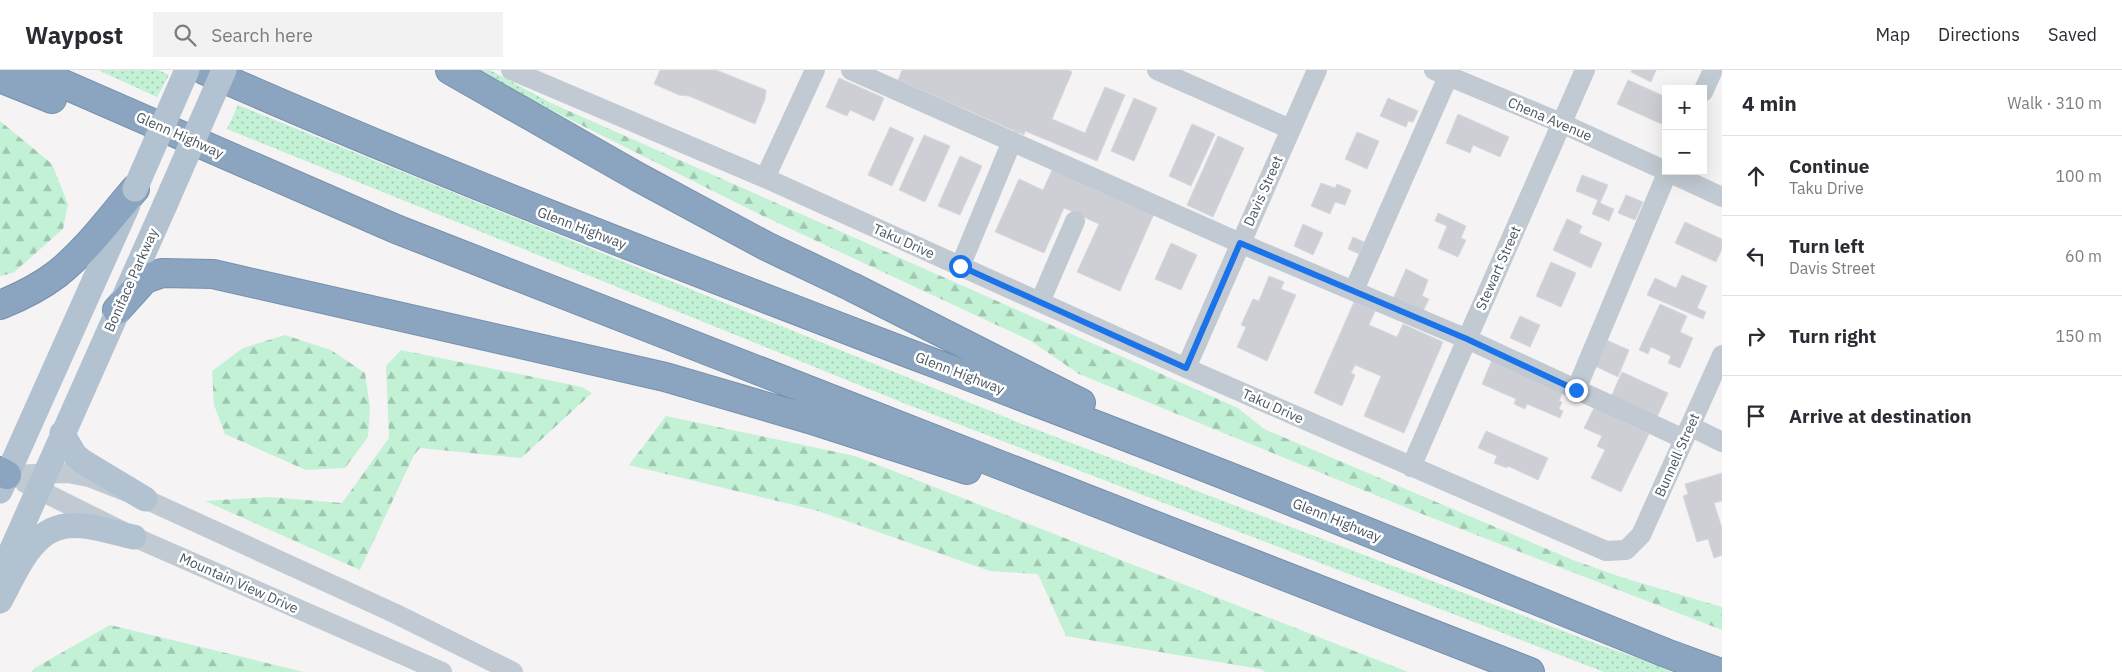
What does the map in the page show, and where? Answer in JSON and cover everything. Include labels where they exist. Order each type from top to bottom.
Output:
[{"type":"highway","name":"Glenn Highway","points":[[30,70],[396,229],[1530,672]]},
{"type":"highway","name":"Glenn Highway","points":[[204,70],[348,134],[578,227],[1193,462],[1666,653],[1718,672]]},
{"type":"highway","points":[[450,70],[638,177],[766,246],[1040,382],[1193,462]]},
{"type":"highway","points":[[0,78],[238,174],[396,229]]},
{"type":"highway","points":[[0,305],[57,274],[83,250],[135,189]]},
{"type":"highway","points":[[117,310],[145,278],[162,273],[213,274],[665,378],[810,419],[1258,565]]},
{"type":"main road","points":[[2,479],[135,189],[187,70]]},
{"type":"main road","name":"Boniface Parkway","points":[[0,576],[224,70]]},
{"type":"main road","points":[[62,433],[75,455],[82,461],[145,499]]},
{"type":"main road","points":[[0,601],[32,547],[39,538],[50,532],[65,526],[80,526],[134,537]]},
{"type":"street","name":"Taku Drive","points":[[511,70],[765,178],[1186,368],[1606,551],[1626,550]]},
{"type":"street","points":[[765,178],[815,70]]},
{"type":"street","points":[[851,70],[1240,243],[1467,339],[1576,390],[1687,432],[1722,442]]},
{"type":"street","points":[[1158,70],[1290,129]]},
{"type":"street","name":"Davis Street","points":[[1186,368],[1317,70]]},
{"type":"street","name":"Stewart Street","points":[[1411,467],[1585,70]]},
{"type":"street","points":[[1706,85],[1713,70]]},
{"type":"street","points":[[1354,290],[1444,72]]},
{"type":"street","name":"Chena Avenue","points":[[1444,72],[1662,169]]},
{"type":"street","points":[[960,266],[1012,141]]},
{"type":"street","points":[[1576,390],[1665,175]]},
{"type":"street","name":"Chena Avenue","points":[[1675,175],[1722,197]]},
{"type":"street","points":[[1040,302],[1074,221]]},
{"type":"street","name":"Bunnell Street","points":[[1626,550],[1641,535],[1722,355]]},
{"type":"street","points":[[2,479],[42,481],[67,472],[89,477],[145,499],[394,613],[513,672]]},
{"type":"street","name":"Mountain View Drive","points":[[42,481],[134,537],[442,672]]},
{"type":"green space","points":[[98,70],[158,70],[169,75],[157,97]]},
{"type":"green space","points":[[476,70],[490,70],[551,103],[559,114]]},
{"type":"green space","points":[[551,103],[1238,408],[1264,429],[1573,560],[1624,578],[1722,607],[1722,630],[1417,512],[1079,374],[1031,341],[763,216],[559,114]]},
{"type":"green space","points":[[238,105],[1022,424],[1597,644],[1678,672],[1604,672],[906,404],[227,129]]},
{"type":"green space","points":[[0,121],[52,164],[68,204],[63,229],[13,273],[0,276]]},
{"type":"green space","points":[[285,335],[331,350],[365,373],[370,408],[368,437],[345,468],[306,470],[225,434],[214,405],[212,371],[243,348]]},
{"type":"green space","points":[[401,350],[582,387],[592,393],[521,458],[420,448],[414,455],[360,570],[205,501],[270,497],[342,503],[389,438],[386,366]]},
{"type":"green space","points":[[666,416],[855,456],[1408,672],[1265,672],[1260,669],[1066,636],[1038,574],[990,571],[818,511],[629,465]]},
{"type":"green space","points":[[110,625],[304,672],[31,672]]},
{"type":"building","points":[[660,70],[716,70],[766,90],[765,99],[755,124],[689,96],[679,95],[654,84]]},
{"type":"building","points":[[902,70],[1069,70],[1072,72],[1052,119],[1085,133],[1105,87],[1125,95],[1097,161],[1025,131],[1024,135],[898,80]]},
{"type":"building","points":[[1632,70],[1656,70],[1651,82],[1631,72]]},
{"type":"building","points":[[839,78],[884,98],[874,121],[850,110],[847,116],[826,107]]},
{"type":"building","points":[[1628,80],[1662,95],[1662,124],[1617,104]]},
{"type":"building","points":[[1134,98],[1157,108],[1134,161],[1111,151]]},
{"type":"building","points":[[1388,98],[1418,111],[1413,122],[1408,121],[1406,127],[1380,116]]},
{"type":"building","points":[[1458,114],[1509,137],[1500,157],[1473,145],[1470,153],[1446,143]]},
{"type":"building","points":[[1192,124],[1215,134],[1191,186],[1169,176]]},
{"type":"building","points":[[890,127],[914,138],[892,186],[868,175]]},
{"type":"building","points":[[1357,132],[1379,141],[1367,169],[1345,159]]},
{"type":"building","points":[[924,135],[950,146],[925,202],[899,190]]},
{"type":"building","points":[[1218,136],[1244,148],[1213,217],[1187,205]]},
{"type":"building","points":[[960,156],[982,166],[960,215],[938,206]]},
{"type":"building","points":[[1053,168],[1154,214],[1120,291],[1077,272],[1099,224],[1064,208],[1044,253],[995,232],[1019,179],[1043,190]]},
{"type":"building","points":[[1582,175],[1608,185],[1600,203],[1614,209],[1609,221],[1592,214],[1598,200],[1576,191]]},
{"type":"building","points":[[1321,183],[1335,188],[1337,184],[1351,190],[1345,205],[1335,202],[1330,214],[1311,206]]},
{"type":"building","points":[[1626,195],[1643,202],[1635,220],[1618,213]]},
{"type":"building","points":[[1438,213],[1466,226],[1461,238],[1466,240],[1458,257],[1438,248],[1447,226],[1435,221]]},
{"type":"building","points":[[1567,219],[1582,226],[1579,233],[1602,243],[1591,268],[1553,250]]},
{"type":"building","points":[[1685,222],[1722,239],[1722,249],[1716,262],[1675,243]]},
{"type":"building","points":[[1303,224],[1323,233],[1313,255],[1294,246]]},
{"type":"building","points":[[1353,237],[1364,242],[1359,254],[1348,249]]},
{"type":"building","points":[[1171,243],[1197,255],[1181,290],[1155,279]]},
{"type":"building","points":[[1551,262],[1576,273],[1561,307],[1536,296]]},
{"type":"building","points":[[1406,269],[1428,280],[1422,296],[1429,299],[1422,313],[1393,299]]},
{"type":"building","points":[[1682,275],[1707,286],[1697,308],[1706,312],[1703,319],[1647,295],[1655,278],[1676,288]]},
{"type":"building","points":[[1269,276],[1284,282],[1281,289],[1296,295],[1267,361],[1237,347],[1246,327],[1241,325],[1253,299],[1259,301]]},
{"type":"building","points":[[1354,302],[1375,311],[1369,325],[1397,337],[1403,324],[1443,342],[1404,433],[1364,416],[1381,376],[1355,365],[1351,373],[1355,375],[1342,406],[1314,393]]},
{"type":"building","points":[[1660,304],[1687,316],[1680,332],[1693,338],[1680,368],[1668,363],[1671,356],[1651,347],[1648,354],[1639,350]]},
{"type":"building","points":[[1520,316],[1540,325],[1530,347],[1510,338]]},
{"type":"building","points":[[1606,340],[1629,350],[1618,377],[1595,366]]},
{"type":"building","points":[[1492,360],[1564,390],[1559,401],[1562,402],[1559,409],[1563,411],[1560,418],[1527,404],[1525,409],[1514,404],[1516,399],[1482,384]]},
{"type":"building","points":[[1622,372],[1668,393],[1657,417],[1611,397]]},
{"type":"building","points":[[1594,408],[1649,434],[1621,492],[1591,478],[1605,450],[1597,446],[1602,436],[1584,428]]},
{"type":"building","points":[[1486,431],[1548,458],[1538,480],[1508,466],[1507,468],[1494,463],[1497,456],[1478,448]]},
{"type":"building","points":[[1722,473],[1722,501],[1714,503],[1722,528],[1722,555],[1714,558],[1708,539],[1697,542],[1683,496],[1688,494],[1685,484]]},
{"type":"route","points":[[960,266],[1186,368],[1240,243],[1467,339],[1576,390]]}]
